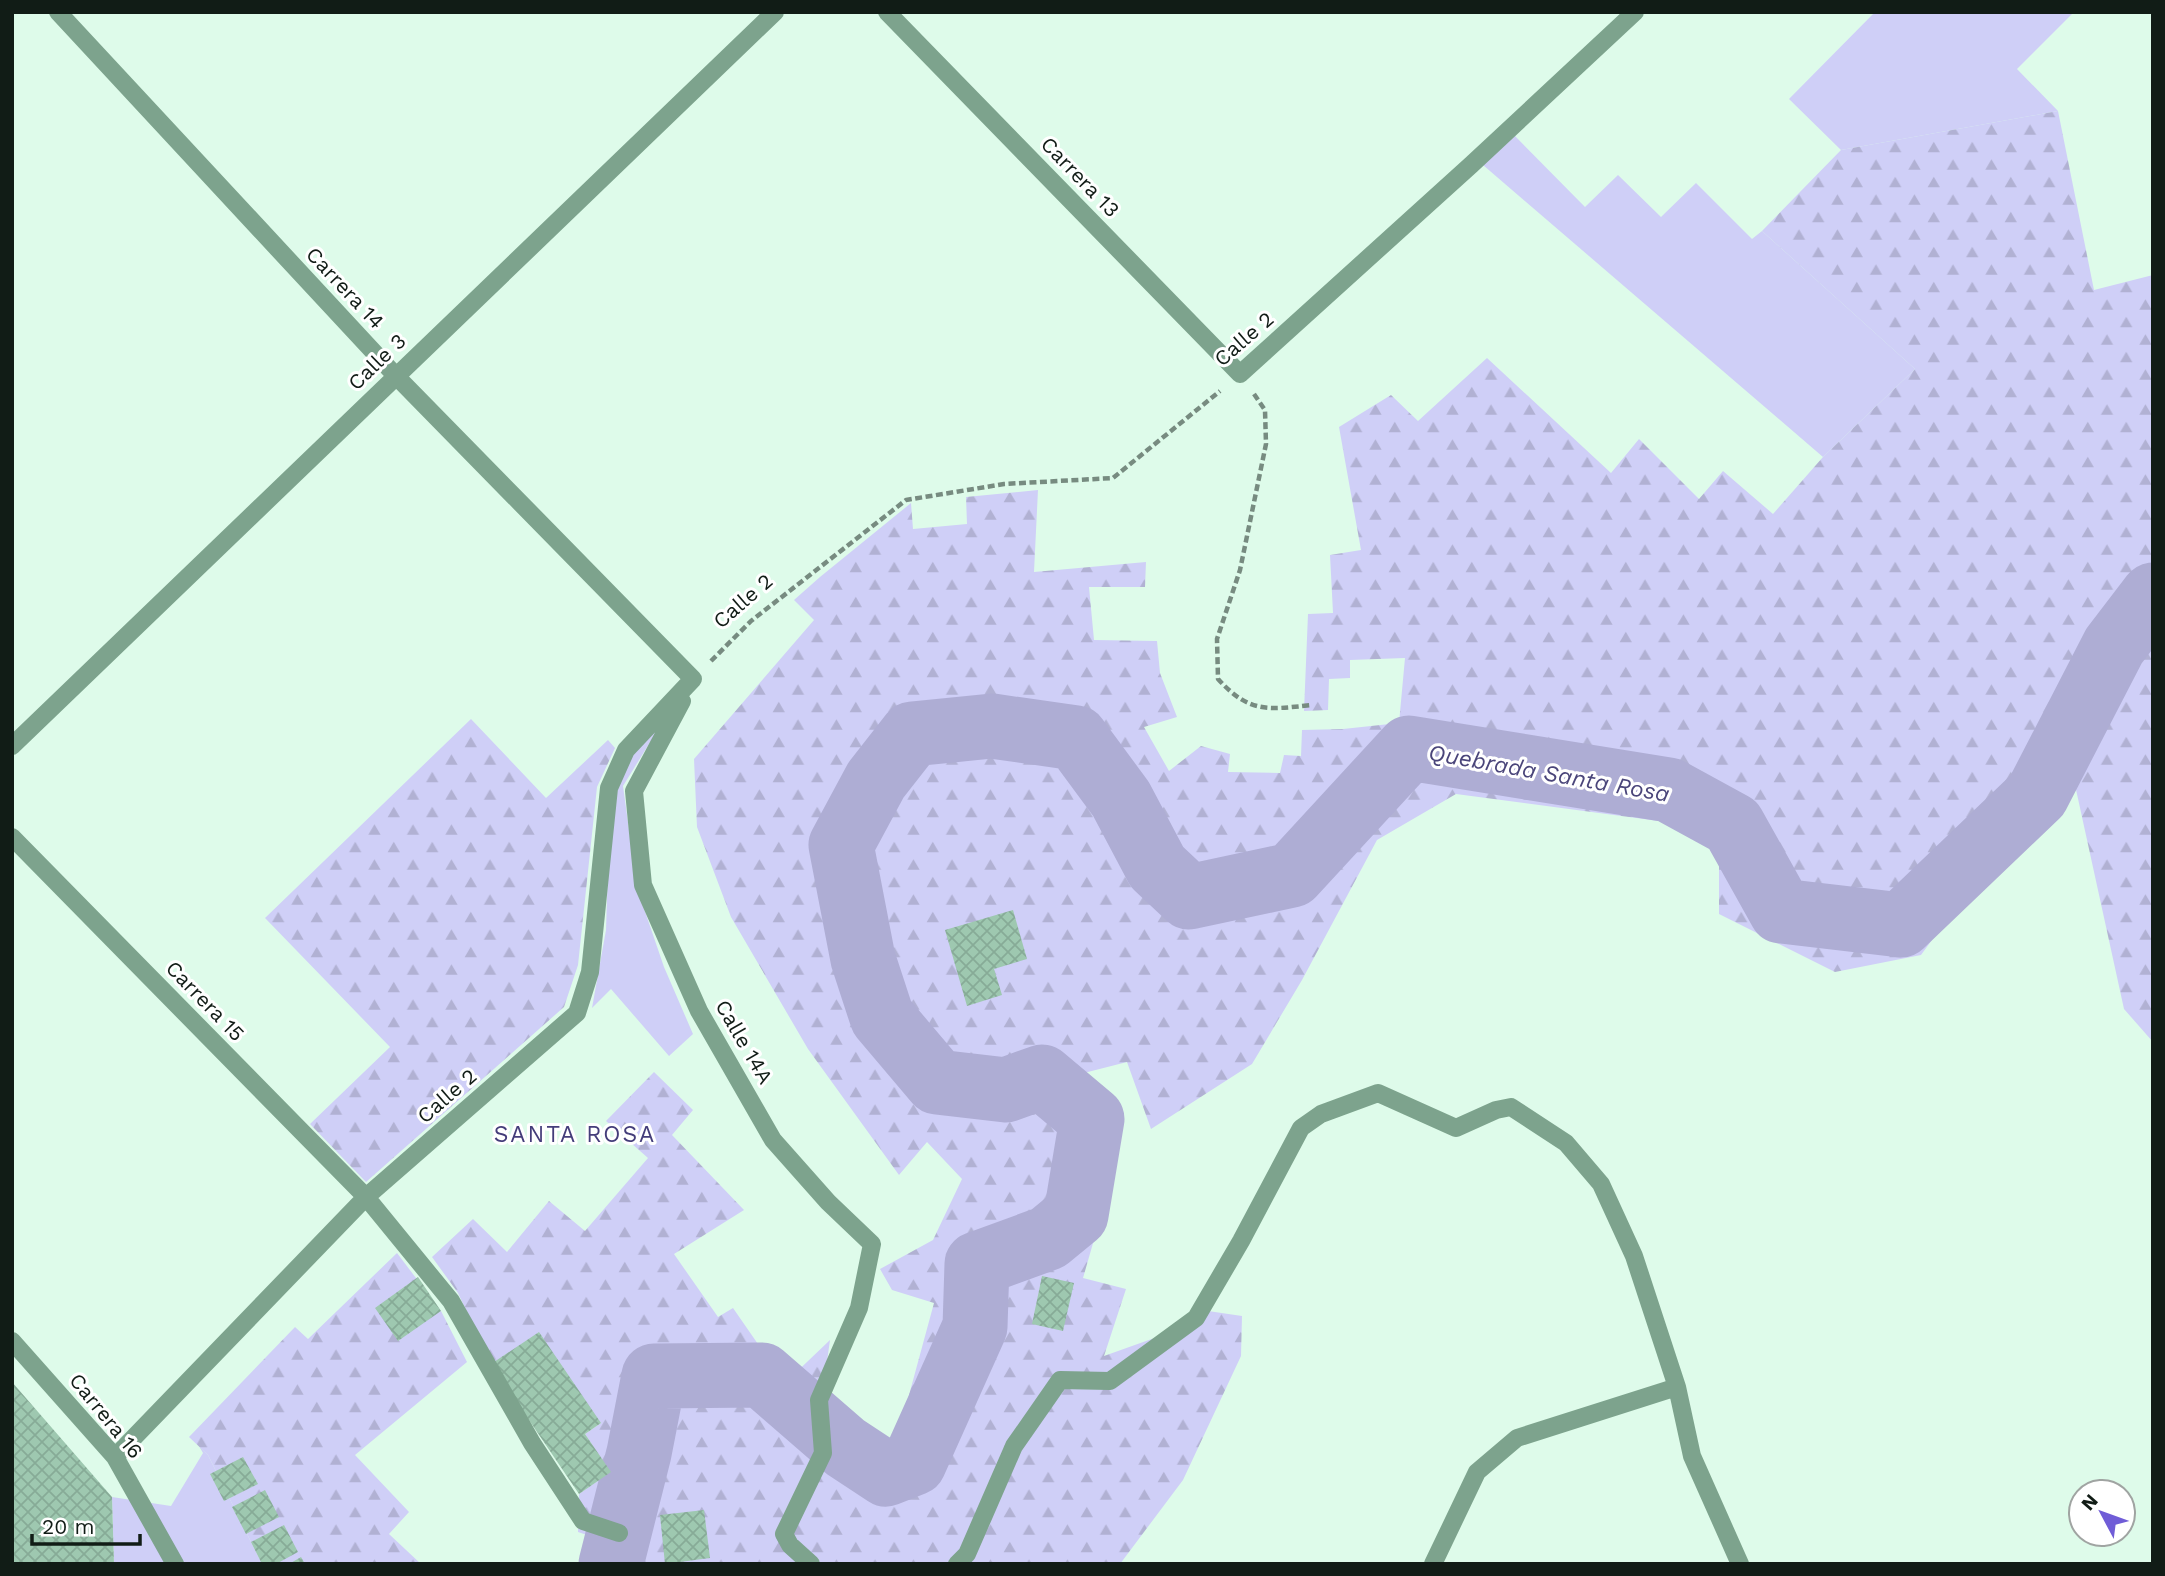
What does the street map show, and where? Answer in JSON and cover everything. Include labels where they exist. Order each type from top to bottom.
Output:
[{"type":"street","name":"Carrera 14","points":[[58,12],[396,376],[693,679]]},
{"type":"street","name":"Calle 3","points":[[12,746],[775,12]]},
{"type":"street","name":"Carrera 13","points":[[887,12],[1240,374]]},
{"type":"street","name":"Calle 2","points":[[1240,374],[1635,12]]},
{"type":"street","name":"Calle 2","points":[[115,1457],[366,1198],[577,1013],[590,972],[609,788],[626,750],[693,679]]},
{"type":"street","name":"Calle 14A","points":[[693,679],[634,791],[643,885],[699,1011],[773,1140],[828,1202],[872,1244],[859,1308],[819,1400],[822,1453],[784,1534],[790,1545],[811,1564]]},
{"type":"street","name":"Carrera 15","points":[[12,837],[366,1198],[450,1301],[532,1443],[583,1521],[619,1533]]},
{"type":"street","points":[[957,1564],[967,1554],[1014,1446],[1060,1380],[1110,1381],[1196,1318],[1236,1252],[1301,1128],[1321,1114],[1378,1093],[1456,1128],[1496,1110],[1511,1107],[1566,1143],[1601,1184],[1629,1244],[1677,1387],[1692,1456],[1740,1564]]},
{"type":"street","name":"Carrera 16","points":[[12,1341],[115,1457],[175,1564]]},
{"type":"street","points":[[1433,1564],[1477,1472],[1517,1438],[1677,1387]]},
{"type":"path","name":"Calle 2","points":[[693,679],[751,621],[906,500],[1004,484],[1113,478],[1240,374]]},
{"type":"path","points":[[1240,374],[1265,410],[1266,444],[1240,570],[1217,639],[1218,679],[1235,698],[1258,707],[1311,705]]},
{"type":"green space","points":[[1875,12],[2074,12],[2017,69],[2058,111],[1841,150],[1789,99]]},
{"type":"green space","points":[[2058,111],[2094,290],[2153,275],[2153,1042],[2124,1009],[2075,785],[1993,866],[1921,955],[1835,972],[1719,914],[1719,829],[1456,794],[1377,840],[1302,980],[1252,1064],[1151,1129],[1127,1062],[1080,1074],[1110,1184],[1083,1278],[1126,1289],[1104,1356],[1174,1331],[1208,1311],[1242,1316],[1241,1356],[1183,1480],[1120,1564],[592,1564],[605,1541],[578,1532],[579,1494],[610,1472],[585,1434],[601,1423],[491,1364],[458,1293],[432,1257],[473,1219],[507,1252],[549,1201],[585,1231],[648,1158],[606,1121],[654,1072],[693,1110],[672,1135],[744,1210],[674,1254],[718,1317],[733,1308],[785,1383],[830,1340],[819,1419],[887,1462],[893,1454],[934,1303],[892,1290],[880,1269],[933,1240],[962,1179],[927,1142],[899,1175],[808,1049],[731,917],[697,827],[694,759],[814,620],[794,600],[911,503],[913,529],[967,524],[966,497],[1038,490],[1034,572],[1146,562],[1145,587],[1089,587],[1094,640],[1157,641],[1160,673],[1177,717],[1144,727],[1169,771],[1201,746],[1230,754],[1228,772],[1280,773],[1284,755],[1301,756],[1302,730],[1399,723],[1405,658],[1350,660],[1350,678],[1329,679],[1328,710],[1304,711],[1308,614],[1333,613],[1330,555],[1361,550],[1339,427],[1391,395],[1418,421],[1487,358],[1611,473],[1639,439],[1699,499],[1723,471],[1773,514],[1823,457],[1915,369],[1762,231],[1841,150]]},
{"type":"green space","points":[[1515,136],[1585,207],[1618,175],[1661,217],[1696,183],[1752,239],[1762,231],[1915,369],[1823,457],[1483,165]]},
{"type":"green space","points":[[681,692],[623,786],[637,888],[664,967],[693,1034],[669,1056],[611,989],[592,1008],[606,930],[611,771]]},
{"type":"green space","points":[[471,719],[546,798],[608,740],[615,748],[597,787],[578,965],[564,1007],[366,1182],[310,1124],[390,1047],[265,918]]},
{"type":"green space","points":[[397,1253],[441,1311],[467,1362],[355,1455],[409,1512],[389,1534],[421,1564],[262,1564],[208,1455],[189,1437],[295,1327],[308,1339]]},
{"type":"green space","points":[[199,1446],[208,1455],[262,1564],[114,1564],[112,1497],[171,1506],[203,1453]]},
{"type":"building","points":[[1013,910],[1027,959],[994,969],[1002,995],[967,1006],[945,930]]},
{"type":"building","points":[[1042,1276],[1074,1283],[1063,1331],[1032,1324]]},
{"type":"building","points":[[418,1277],[441,1311],[398,1341],[375,1308]]},
{"type":"building","points":[[539,1332],[601,1423],[585,1434],[611,1472],[579,1494],[491,1364]]},
{"type":"building","points":[[12,1382],[112,1497],[114,1564],[12,1564]]},
{"type":"building","points":[[243,1457],[258,1484],[224,1501],[210,1474]]},
{"type":"building","points":[[265,1490],[279,1517],[246,1534],[232,1507]]},
{"type":"building","points":[[704,1510],[710,1558],[665,1564],[660,1515]]},
{"type":"building","points":[[284,1525],[298,1552],[276,1564],[262,1564],[251,1542]]},
{"type":"building","points":[[301,1557],[305,1564],[289,1564]]},
{"type":"waterway","name":"Quebrada Santa Rosa","points":[[611,1564],[639,1453],[654,1376],[762,1375],[845,1447],[886,1474],[914,1463],[975,1327],[977,1264],[1048,1238],[1076,1215],[1092,1119],[1042,1077],[1006,1090],[937,1082],[882,1017],[863,959],[841,845],[876,780],[912,734],[992,726],[1076,738],[1121,799],[1157,867],[1189,897],[1292,875],[1409,748],[1669,790],[1733,825],[1781,911],[1901,925],[2037,795],[2114,646],[2153,595]]},
{"type":"district","name":"SANTA ROSA","points":[[575,1134]]}]
